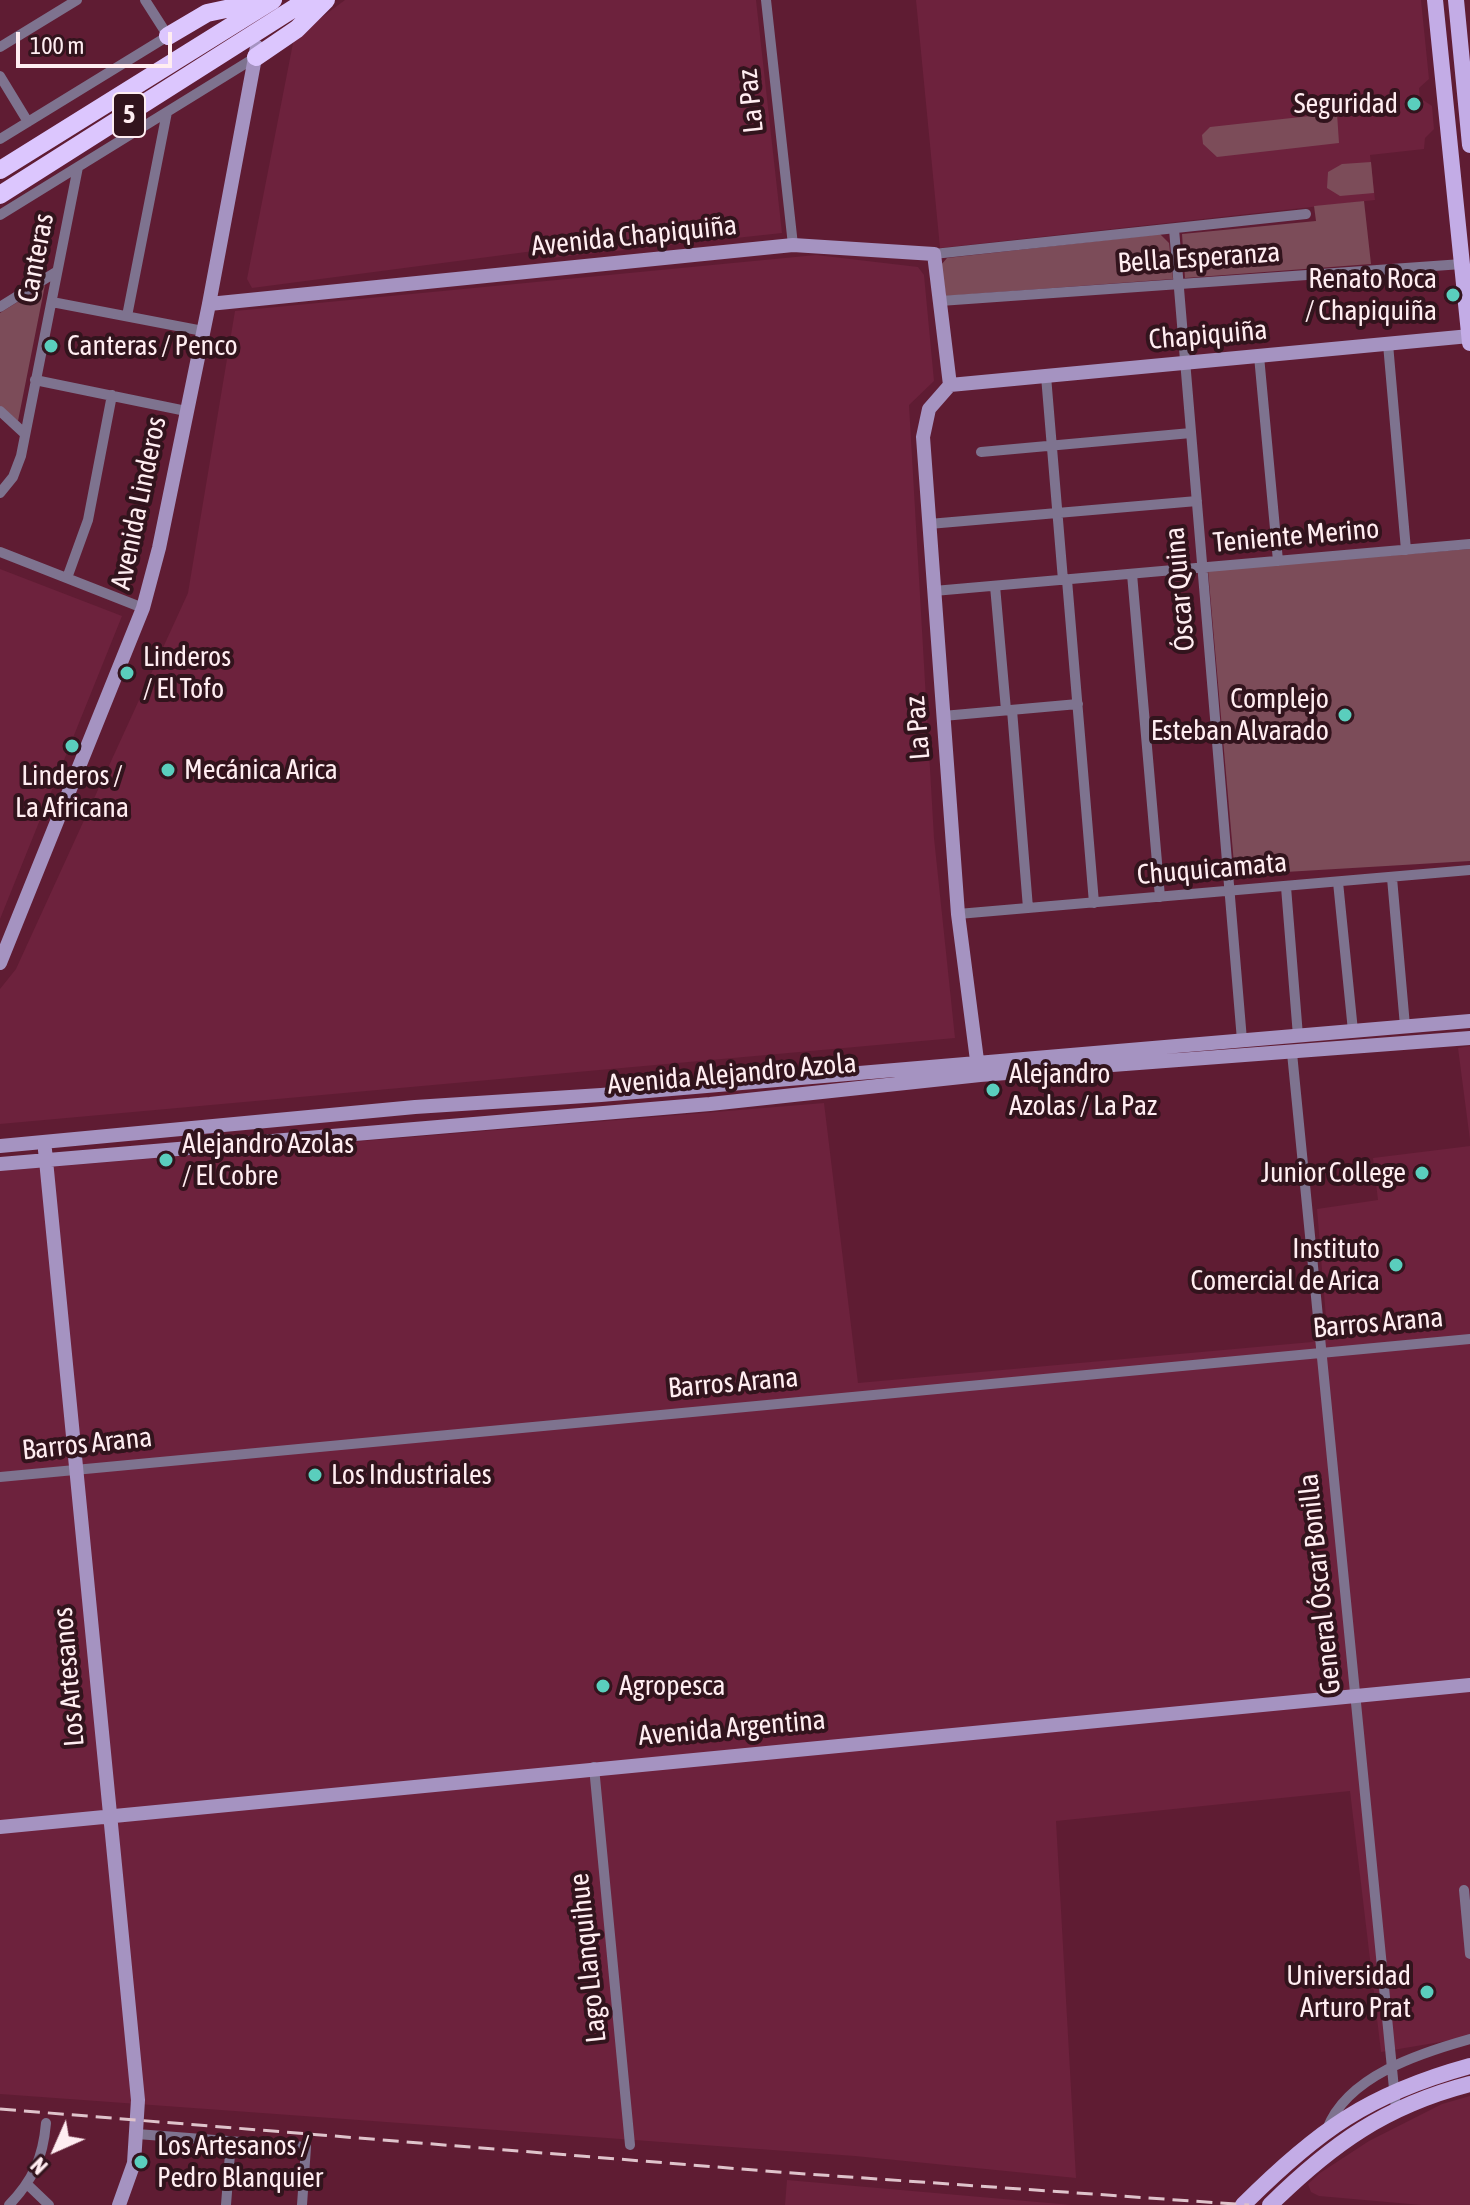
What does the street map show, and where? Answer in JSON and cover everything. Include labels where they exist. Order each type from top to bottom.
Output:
[{"type":"highway","points":[[168,36],[207,13],[271,0]]},
{"type":"highway","points":[[257,34],[271,0]]},
{"type":"highway","name":"5","points":[[0,170],[271,0]]},
{"type":"highway","name":"5","points":[[0,195],[307,0]]},
{"type":"highway","points":[[256,57],[297,29],[326,0]]},
{"type":"main road","points":[[1435,0],[1470,343]]},
{"type":"main road","points":[[1456,0],[1465,42],[1470,145]]},
{"type":"main road","points":[[1243,2205],[1327,2129],[1395,2090],[1470,2066]]},
{"type":"main road","points":[[1270,2205],[1338,2143],[1396,2109],[1470,2084]]},
{"type":"street","points":[[0,47],[77,0]]},
{"type":"street","points":[[0,139],[168,36],[145,0]]},
{"type":"street","name":"La Paz","points":[[766,0],[793,245]]},
{"type":"street","name":"Avenida Linderos","points":[[0,963],[143,608],[159,548],[209,304],[256,57],[257,34]]},
{"type":"street","points":[[0,215],[256,57]]},
{"type":"street","points":[[0,76],[28,122]]},
{"type":"street","points":[[127,316],[167,112]]},
{"type":"street","name":"Canteras","points":[[0,493],[16,471],[25,434],[78,167]]},
{"type":"street","name":"Bella Esperanza","points":[[934,254],[1306,214]]},
{"type":"street","name":"Óscar Quina","points":[[1174,229],[1242,1040]]},
{"type":"street","name":"Avenida Chapiquiña","points":[[209,304],[793,245],[934,254]]},
{"type":"street","points":[[934,254],[950,385]]},
{"type":"street","name":"Bella Esperanza","points":[[940,301],[1462,264]]},
{"type":"street","points":[[0,307],[56,272]]},
{"type":"street","points":[[52,302],[203,331]]},
{"type":"street","name":"Chapiquiña","points":[[950,385],[1470,336]]},
{"type":"street","points":[[1388,344],[1406,550]]},
{"type":"street","points":[[1259,356],[1278,561]]},
{"type":"street","points":[[1046,376],[1094,903]]},
{"type":"street","points":[[35,380],[186,411]]},
{"type":"street","name":"La Paz","points":[[950,385],[933,402],[923,427],[958,914],[978,1068]]},
{"type":"street","points":[[67,578],[88,520],[112,395]]},
{"type":"street","points":[[0,411],[25,434]]},
{"type":"street","points":[[981,452],[1191,433]]},
{"type":"street","points":[[929,524],[1197,501]]},
{"type":"street","name":"Teniente Merino","points":[[934,591],[1470,544]]},
{"type":"street","points":[[0,552],[143,608]]},
{"type":"street","points":[[1132,574],[1160,897]]},
{"type":"street","points":[[995,586],[1028,908]]},
{"type":"street","points":[[943,716],[1078,704]]},
{"type":"street","name":"Chuquicamata","points":[[958,914],[1470,870]]},
{"type":"street","points":[[1392,878],[1405,1026]]},
{"type":"street","points":[[1338,882],[1353,1031]]},
{"type":"street","points":[[1286,887],[1298,1036]]},
{"type":"street","name":"Avenida Alejandro Azola","points":[[0,1164],[710,1104],[978,1068],[1242,1040],[1470,1021]]},
{"type":"street","name":"Avenida Alejandro Azola","points":[[0,1146],[415,1107],[978,1068],[1292,1053],[1470,1038]]},
{"type":"street","name":"General Óscar Bonilla","points":[[1292,1053],[1396,2109]]},
{"type":"street","name":"Los Artesanos","points":[[44,1142],[137,2090],[137,2134],[130,2177],[119,2205]]},
{"type":"street","name":"Barros Arana","points":[[0,1477],[1470,1339]]},
{"type":"street","name":"Avenida Argentina","points":[[0,1827],[594,1767],[1470,1685]]},
{"type":"street","name":"Lago Llanquihue","points":[[594,1767],[630,2145]]},
{"type":"street","points":[[1464,1890],[1470,1954]]},
{"type":"street","points":[[1327,2129],[1334,2110],[1363,2085],[1391,2069],[1470,2039]]},
{"type":"street","points":[[9,2205],[28,2185],[40,2162],[46,2123]]},
{"type":"street","points":[[137,2134],[306,2147],[302,2205]]},
{"type":"street","points":[[226,2205],[231,2141]]},
{"type":"street","points":[[28,2185],[49,2205]]},
{"type":"shaded area","points":[[345,0],[756,0],[782,233],[551,258],[549,249],[252,288],[247,279],[294,38]]},
{"type":"shaded area","points":[[916,0],[1421,0],[1429,79],[1419,88],[1420,98],[1432,106],[1434,129],[1425,138],[1424,149],[1370,155],[1375,200],[940,248]]},
{"type":"shaded area","points":[[1337,113],[1339,143],[1217,157],[1203,144],[1202,135],[1210,127]]},
{"type":"shaded area","points":[[1371,162],[1374,193],[1340,196],[1327,188],[1328,172],[1342,164]]},
{"type":"shaded area","points":[[1364,201],[1371,264],[1185,278],[1182,234],[1316,221],[1314,206]]},
{"type":"shaded area","points":[[1160,234],[1169,243],[1173,279],[946,296],[941,265],[947,258]]},
{"type":"shaded area","points":[[816,255],[918,267],[924,275],[934,381],[909,405],[934,838],[955,1038],[0,1124],[0,989],[16,969],[188,593],[235,311]]},
{"type":"shaded area","points":[[45,285],[18,421],[0,406],[0,313]]},
{"type":"shaded area","name":"Complejo Esteban Alvarado","points":[[1470,549],[1470,861],[1235,875],[1208,570]]},
{"type":"shaded area","points":[[0,569],[122,616],[0,919]]},
{"type":"shaded area","name":"Junior College","points":[[1470,1046],[1470,1140],[1458,1048]]},
{"type":"shaded area","points":[[824,1103],[858,1383],[1312,1342],[1331,1333],[1327,1330],[1317,1209],[1378,1200],[1373,1158],[1470,1146],[1470,2037],[1381,2052],[1350,1791],[1056,1821],[1076,2178],[855,2156],[0,2094],[0,1171]]},
{"type":"shaded area","points":[[1470,2096],[1470,2205],[1421,2205],[1319,2196],[1311,2192],[1308,2184],[1320,2173],[1369,2141],[1442,2104]]},
{"type":"shaded area","points":[[787,2180],[1072,2205],[785,2205]]},
{"type":"railway","points":[[0,2109],[778,2172],[1249,2205]]},
{"type":"place","name":"Seguridad","points":[[1414,104]]},
{"type":"place","name":"Renato Roca / Chapiquiña","points":[[1453,295]]},
{"type":"place","name":"Canteras / Penco","points":[[51,346]]},
{"type":"place","name":"Linderos / El Tofo","points":[[127,673]]},
{"type":"place","name":"Complejo Esteban Alvarado","points":[[1345,715]]},
{"type":"place","name":"Linderos / La Africana","points":[[72,746]]},
{"type":"place","name":"Mecánica Arica","points":[[168,770]]},
{"type":"place","name":"Alejandro Azolas / La Paz","points":[[993,1090]]},
{"type":"place","name":"Alejandro Azolas / El Cobre","points":[[166,1160]]},
{"type":"place","name":"Junior College","points":[[1422,1173]]},
{"type":"place","name":"Instituto Comercial de Arica","points":[[1396,1265]]},
{"type":"place","name":"Los Industriales","points":[[315,1475]]},
{"type":"place","name":"Agropesca","points":[[603,1686]]},
{"type":"place","name":"Universidad Arturo Prat","points":[[1427,1992]]},
{"type":"place","name":"Los Artesanos / Pedro Blanquier","points":[[141,2162]]}]
